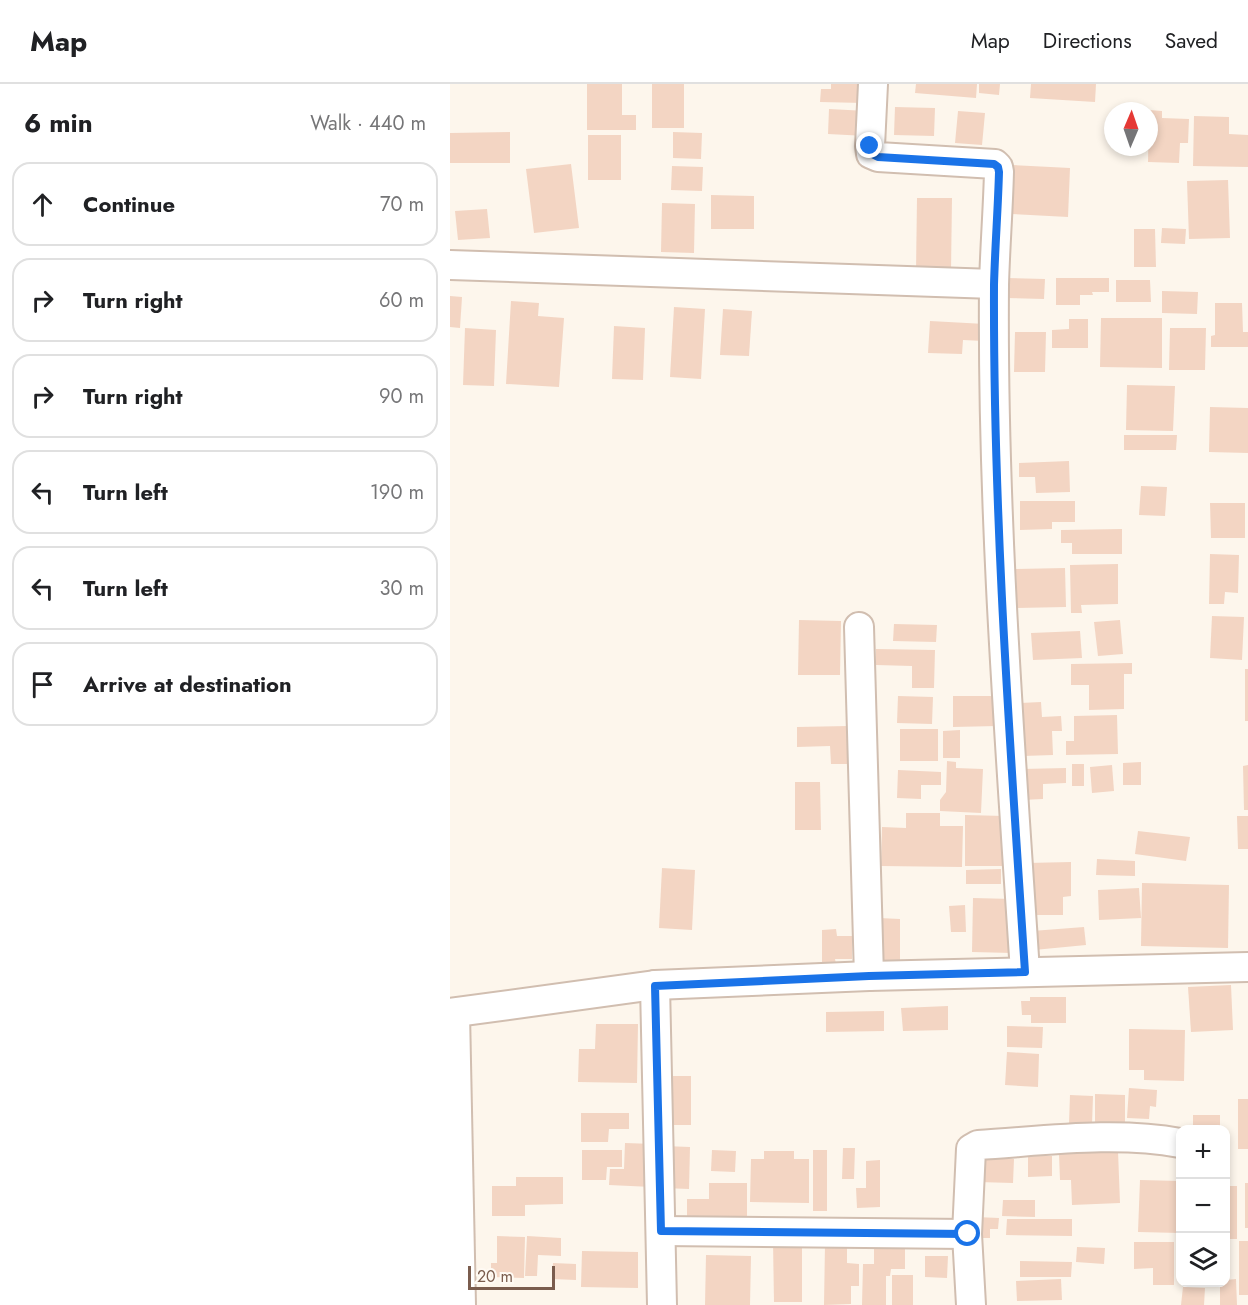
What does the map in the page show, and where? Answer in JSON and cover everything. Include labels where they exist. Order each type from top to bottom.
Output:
[{"type":"street","points":[[873,84],[870,146],[872,154],[878,157],[994,164],[998,167],[999,172],[994,284],[997,505],[1025,972]]},
{"type":"street","points":[[450,265],[994,284]]},
{"type":"street","points":[[859,627],[869,976]]},
{"type":"street","points":[[461,1305],[452,1013],[655,986],[869,976],[1248,967]]},
{"type":"street","points":[[655,986],[662,1305]]},
{"type":"street","points":[[970,1305],[968,1234],[971,1149],[978,1145],[1120,1137],[1176,1142]]},
{"type":"street","points":[[661,1231],[968,1234]]},
{"type":"building","points":[[587,84],[622,84],[622,115],[636,115],[636,130],[587,130]]},
{"type":"building","points":[[652,84],[684,84],[684,128],[652,128]]},
{"type":"building","points":[[831,84],[864,84],[863,103],[820,102],[821,89],[831,89]]},
{"type":"building","points":[[916,84],[977,84],[976,98],[915,93]]},
{"type":"building","points":[[979,84],[1000,84],[999,95],[979,93]]},
{"type":"building","points":[[1031,84],[1096,84],[1095,102],[1030,98]]},
{"type":"building","points":[[895,107],[935,108],[934,136],[894,135]]},
{"type":"building","points":[[829,109],[867,111],[866,136],[828,134]]},
{"type":"building","points":[[958,111],[985,113],[982,145],[955,143]]},
{"type":"building","points":[[1158,111],[1162,111],[1162,118],[1189,119],[1188,143],[1180,143],[1179,163],[1148,162],[1148,156],[1158,156]]},
{"type":"building","points":[[1194,116],[1229,117],[1229,134],[1248,135],[1248,167],[1193,166]]},
{"type":"building","points":[[510,132],[510,163],[450,163],[450,133]]},
{"type":"building","points":[[673,132],[702,133],[701,159],[673,158]]},
{"type":"building","points":[[588,135],[621,135],[621,180],[588,180]]},
{"type":"building","points":[[571,164],[579,228],[534,233],[526,169]]},
{"type":"building","points":[[1013,165],[1070,168],[1068,217],[1011,214]]},
{"type":"building","points":[[672,166],[703,167],[702,191],[671,190]]},
{"type":"building","points":[[1228,180],[1230,238],[1189,239],[1187,181]]},
{"type":"building","points":[[711,195],[754,196],[754,229],[711,229]]},
{"type":"building","points":[[917,198],[952,198],[951,272],[916,272]]},
{"type":"building","points":[[662,203],[695,204],[694,253],[661,252]]},
{"type":"building","points":[[487,209],[490,238],[458,240],[455,211]]},
{"type":"building","points":[[1162,228],[1186,229],[1185,244],[1161,243]]},
{"type":"building","points":[[1134,229],[1155,229],[1156,267],[1134,267]]},
{"type":"building","points":[[1005,278],[1045,279],[1044,299],[1005,298]]},
{"type":"building","points":[[1056,278],[1109,278],[1109,292],[1080,295],[1080,305],[1056,305]]},
{"type":"building","points":[[1116,280],[1150,280],[1151,302],[1116,302]]},
{"type":"building","points":[[1162,291],[1198,292],[1197,314],[1162,313]]},
{"type":"building","points":[[450,296],[462,297],[460,328],[450,327]]},
{"type":"building","points":[[511,301],[539,303],[538,316],[564,318],[559,387],[506,384]]},
{"type":"building","points":[[1215,303],[1242,303],[1243,332],[1248,332],[1248,347],[1211,347],[1211,336],[1215,335]]},
{"type":"building","points":[[674,307],[705,309],[701,379],[670,377]]},
{"type":"building","points":[[723,309],[752,311],[749,356],[720,355]]},
{"type":"building","points":[[1101,318],[1162,318],[1162,368],[1100,367]]},
{"type":"building","points":[[1069,319],[1088,319],[1088,348],[1052,348],[1052,330],[1069,329]]},
{"type":"building","points":[[930,321],[985,324],[984,341],[963,340],[962,354],[928,353]]},
{"type":"building","points":[[614,326],[645,328],[643,380],[612,379]]},
{"type":"building","points":[[465,328],[496,330],[494,386],[463,385]]},
{"type":"building","points":[[1170,328],[1206,328],[1205,370],[1169,370]]},
{"type":"building","points":[[1015,332],[1046,332],[1045,372],[1014,372]]},
{"type":"building","points":[[1127,385],[1175,386],[1173,431],[1126,430]]},
{"type":"building","points":[[1210,407],[1248,408],[1248,453],[1209,452]]},
{"type":"building","points":[[1124,435],[1177,435],[1176,450],[1124,450]]},
{"type":"building","points":[[1069,461],[1070,492],[1036,493],[1035,477],[1019,477],[1019,463]]},
{"type":"building","points":[[1141,486],[1167,487],[1165,516],[1139,515]]},
{"type":"building","points":[[1020,501],[1075,501],[1075,522],[1052,522],[1052,529],[1020,530]]},
{"type":"building","points":[[1210,503],[1245,503],[1245,538],[1211,538]]},
{"type":"building","points":[[1122,529],[1122,554],[1072,554],[1072,543],[1061,543],[1061,530]]},
{"type":"building","points":[[1210,554],[1239,555],[1238,593],[1225,592],[1224,604],[1209,604]]},
{"type":"building","points":[[1118,564],[1118,604],[1081,605],[1082,613],[1071,613],[1070,565]]},
{"type":"building","points":[[1065,568],[1066,607],[1017,608],[1016,569]]},
{"type":"building","points":[[1212,616],[1244,617],[1242,660],[1210,658]]},
{"type":"building","points":[[799,620],[841,621],[840,675],[798,675]]},
{"type":"building","points":[[1120,620],[1123,654],[1098,656],[1094,622]]},
{"type":"building","points":[[894,624],[937,625],[936,642],[893,641]]},
{"type":"building","points":[[1080,631],[1082,658],[1033,660],[1031,633]]},
{"type":"building","points":[[876,649],[935,650],[934,688],[912,688],[912,666],[876,665]]},
{"type":"building","points":[[1132,663],[1132,674],[1124,674],[1124,709],[1089,710],[1089,685],[1071,685],[1071,664]]},
{"type":"building","points":[[1245,669],[1248,669],[1248,721],[1245,721]]},
{"type":"building","points":[[898,696],[933,697],[932,724],[897,723]]},
{"type":"building","points":[[953,696],[996,696],[997,726],[953,727]]},
{"type":"building","points":[[1041,702],[1042,717],[1061,716],[1062,731],[1052,731],[1053,755],[1023,756],[1020,703]]},
{"type":"building","points":[[1117,715],[1118,754],[1066,755],[1066,741],[1074,741],[1074,716]]},
{"type":"building","points":[[848,726],[849,764],[831,764],[830,746],[797,747],[797,727]]},
{"type":"building","points":[[900,729],[938,729],[938,761],[900,761]]},
{"type":"building","points":[[960,730],[960,758],[943,758],[943,731]]},
{"type":"building","points":[[947,761],[956,762],[956,768],[983,769],[981,813],[940,811],[940,800],[946,792]]},
{"type":"building","points":[[1141,762],[1141,785],[1123,785],[1123,763]]},
{"type":"building","points":[[1072,764],[1084,764],[1084,786],[1072,786]]},
{"type":"building","points":[[1112,765],[1114,791],[1092,793],[1090,767]]},
{"type":"building","points":[[1248,765],[1248,810],[1244,810],[1243,766]]},
{"type":"building","points":[[1066,768],[1066,783],[1043,784],[1043,799],[1022,800],[1022,769]]},
{"type":"building","points":[[898,770],[941,772],[941,785],[921,785],[921,799],[897,798]]},
{"type":"building","points":[[795,782],[820,782],[821,830],[795,830]]},
{"type":"building","points":[[906,813],[940,813],[940,826],[963,826],[962,867],[881,866],[882,827],[906,828]]},
{"type":"building","points":[[965,815],[1004,816],[1003,866],[965,866]]},
{"type":"building","points":[[1237,816],[1248,816],[1248,849],[1238,849]]},
{"type":"building","points":[[1138,831],[1190,837],[1186,861],[1135,854]]},
{"type":"building","points":[[1097,859],[1135,861],[1135,876],[1096,875]]},
{"type":"building","points":[[1071,862],[1071,896],[1063,897],[1063,915],[1034,915],[1027,863]]},
{"type":"building","points":[[662,868],[695,870],[692,930],[659,928]]},
{"type":"building","points":[[1001,869],[1001,884],[966,884],[966,870]]},
{"type":"building","points":[[1142,883],[1229,885],[1228,948],[1141,946]]},
{"type":"building","points":[[1139,888],[1141,918],[1099,920],[1098,890]]},
{"type":"building","points":[[973,898],[1013,899],[1012,953],[972,952]]},
{"type":"building","points":[[965,905],[966,932],[951,932],[949,906]]},
{"type":"building","points":[[879,918],[900,919],[900,962],[878,962]]},
{"type":"building","points":[[1084,927],[1086,945],[1034,950],[1032,931]]},
{"type":"building","points":[[836,929],[837,936],[852,936],[852,959],[835,959],[836,964],[822,964],[822,930]]},
{"type":"building","points":[[1231,985],[1233,1030],[1191,1032],[1188,987]]},
{"type":"building","points":[[1030,997],[1066,997],[1066,1023],[1031,1023],[1031,1015],[1022,1015],[1021,1001],[1030,1001]]},
{"type":"building","points":[[948,1006],[948,1030],[903,1031],[901,1008]]},
{"type":"building","points":[[884,1011],[884,1031],[826,1032],[826,1012]]},
{"type":"building","points":[[596,1024],[638,1024],[637,1083],[578,1082],[579,1049],[595,1049]]},
{"type":"building","points":[[1007,1026],[1043,1027],[1042,1048],[1007,1047]]},
{"type":"building","points":[[1129,1029],[1185,1030],[1184,1081],[1144,1080],[1144,1070],[1129,1070]]},
{"type":"building","points":[[1007,1052],[1039,1054],[1038,1087],[1005,1085]]},
{"type":"building","points":[[664,1076],[691,1076],[691,1125],[664,1125]]},
{"type":"building","points":[[1129,1088],[1157,1090],[1156,1107],[1150,1106],[1149,1119],[1127,1118]]},
{"type":"building","points":[[1095,1094],[1125,1095],[1125,1124],[1095,1123]]},
{"type":"building","points":[[1070,1095],[1093,1096],[1092,1125],[1069,1124]]},
{"type":"building","points":[[1238,1099],[1248,1099],[1248,1149],[1238,1149]]},
{"type":"building","points":[[581,1113],[629,1113],[629,1129],[609,1129],[608,1142],[581,1142]]},
{"type":"building","points":[[1193,1115],[1220,1115],[1220,1125],[1193,1125]]},
{"type":"building","points":[[625,1143],[654,1144],[652,1187],[609,1185],[610,1169],[624,1169]]},
{"type":"building","points":[[664,1146],[690,1147],[689,1189],[663,1188]]},
{"type":"building","points":[[843,1148],[855,1148],[854,1179],[842,1179]]},
{"type":"building","points":[[582,1150],[622,1150],[622,1167],[607,1167],[606,1180],[582,1180]]},
{"type":"building","points":[[712,1150],[736,1151],[735,1172],[711,1171]]},
{"type":"building","points":[[813,1150],[827,1150],[827,1211],[813,1211]]},
{"type":"building","points":[[764,1151],[794,1151],[794,1159],[809,1159],[809,1203],[750,1202],[751,1159],[764,1159]]},
{"type":"building","points":[[1118,1151],[1120,1203],[1072,1205],[1071,1180],[1060,1180],[1059,1154]]},
{"type":"building","points":[[1028,1156],[1052,1156],[1052,1176],[1028,1177]]},
{"type":"building","points":[[979,1157],[1014,1159],[1013,1183],[978,1182]]},
{"type":"building","points":[[880,1160],[880,1207],[857,1208],[856,1188],[866,1188],[866,1161]]},
{"type":"building","points":[[516,1177],[563,1177],[563,1204],[525,1205],[525,1216],[492,1216],[492,1186],[516,1186]]},
{"type":"building","points":[[1140,1180],[1176,1181],[1176,1233],[1138,1232]]},
{"type":"building","points":[[709,1183],[747,1183],[747,1225],[687,1225],[687,1199],[709,1199]]},
{"type":"building","points":[[1245,1183],[1248,1183],[1248,1228],[1245,1228]]},
{"type":"building","points":[[1230,1186],[1237,1186],[1237,1239],[1230,1239]]},
{"type":"building","points":[[1003,1200],[1035,1200],[1035,1217],[1002,1216]]},
{"type":"building","points":[[976,1217],[999,1218],[998,1229],[990,1229],[990,1238],[976,1238]]},
{"type":"building","points":[[1007,1219],[1072,1219],[1072,1236],[1006,1235]]},
{"type":"building","points":[[497,1236],[525,1237],[524,1278],[491,1277],[491,1263],[497,1263]]},
{"type":"building","points":[[527,1236],[561,1238],[561,1256],[538,1255],[537,1276],[525,1276]]},
{"type":"building","points":[[773,1241],[802,1241],[802,1302],[774,1302]]},
{"type":"building","points":[[1239,1241],[1248,1241],[1248,1295],[1239,1295]]},
{"type":"building","points":[[1134,1242],[1174,1242],[1174,1285],[1153,1285],[1153,1268],[1134,1269]]},
{"type":"building","points":[[825,1244],[847,1245],[847,1263],[859,1264],[859,1286],[851,1286],[851,1304],[824,1305]]},
{"type":"building","points":[[874,1244],[905,1245],[905,1269],[891,1269],[890,1276],[886,1276],[886,1305],[862,1305],[863,1264],[874,1264]]},
{"type":"building","points":[[1077,1247],[1105,1248],[1104,1264],[1076,1262]]},
{"type":"building","points":[[582,1251],[638,1252],[638,1288],[581,1287]]},
{"type":"building","points":[[706,1255],[751,1256],[750,1305],[705,1305]]},
{"type":"building","points":[[925,1256],[948,1256],[947,1278],[925,1277]]},
{"type":"building","points":[[1020,1261],[1072,1262],[1071,1277],[1020,1277]]},
{"type":"building","points":[[553,1263],[576,1264],[576,1280],[552,1279]]},
{"type":"building","points":[[892,1275],[913,1275],[913,1305],[892,1305]]},
{"type":"building","points":[[1061,1279],[1062,1300],[1017,1301],[1016,1281]]},
{"type":"building","points":[[1236,1279],[1237,1305],[1220,1305],[1220,1287],[1230,1287],[1230,1280]]},
{"type":"building","points":[[1183,1287],[1205,1288],[1204,1305],[1181,1305]]},
{"type":"route","points":[[870,146],[872,154],[878,157],[994,164],[998,167],[999,172],[994,284],[997,505],[1025,972],[869,976],[655,986],[661,1231],[968,1234]]}]
